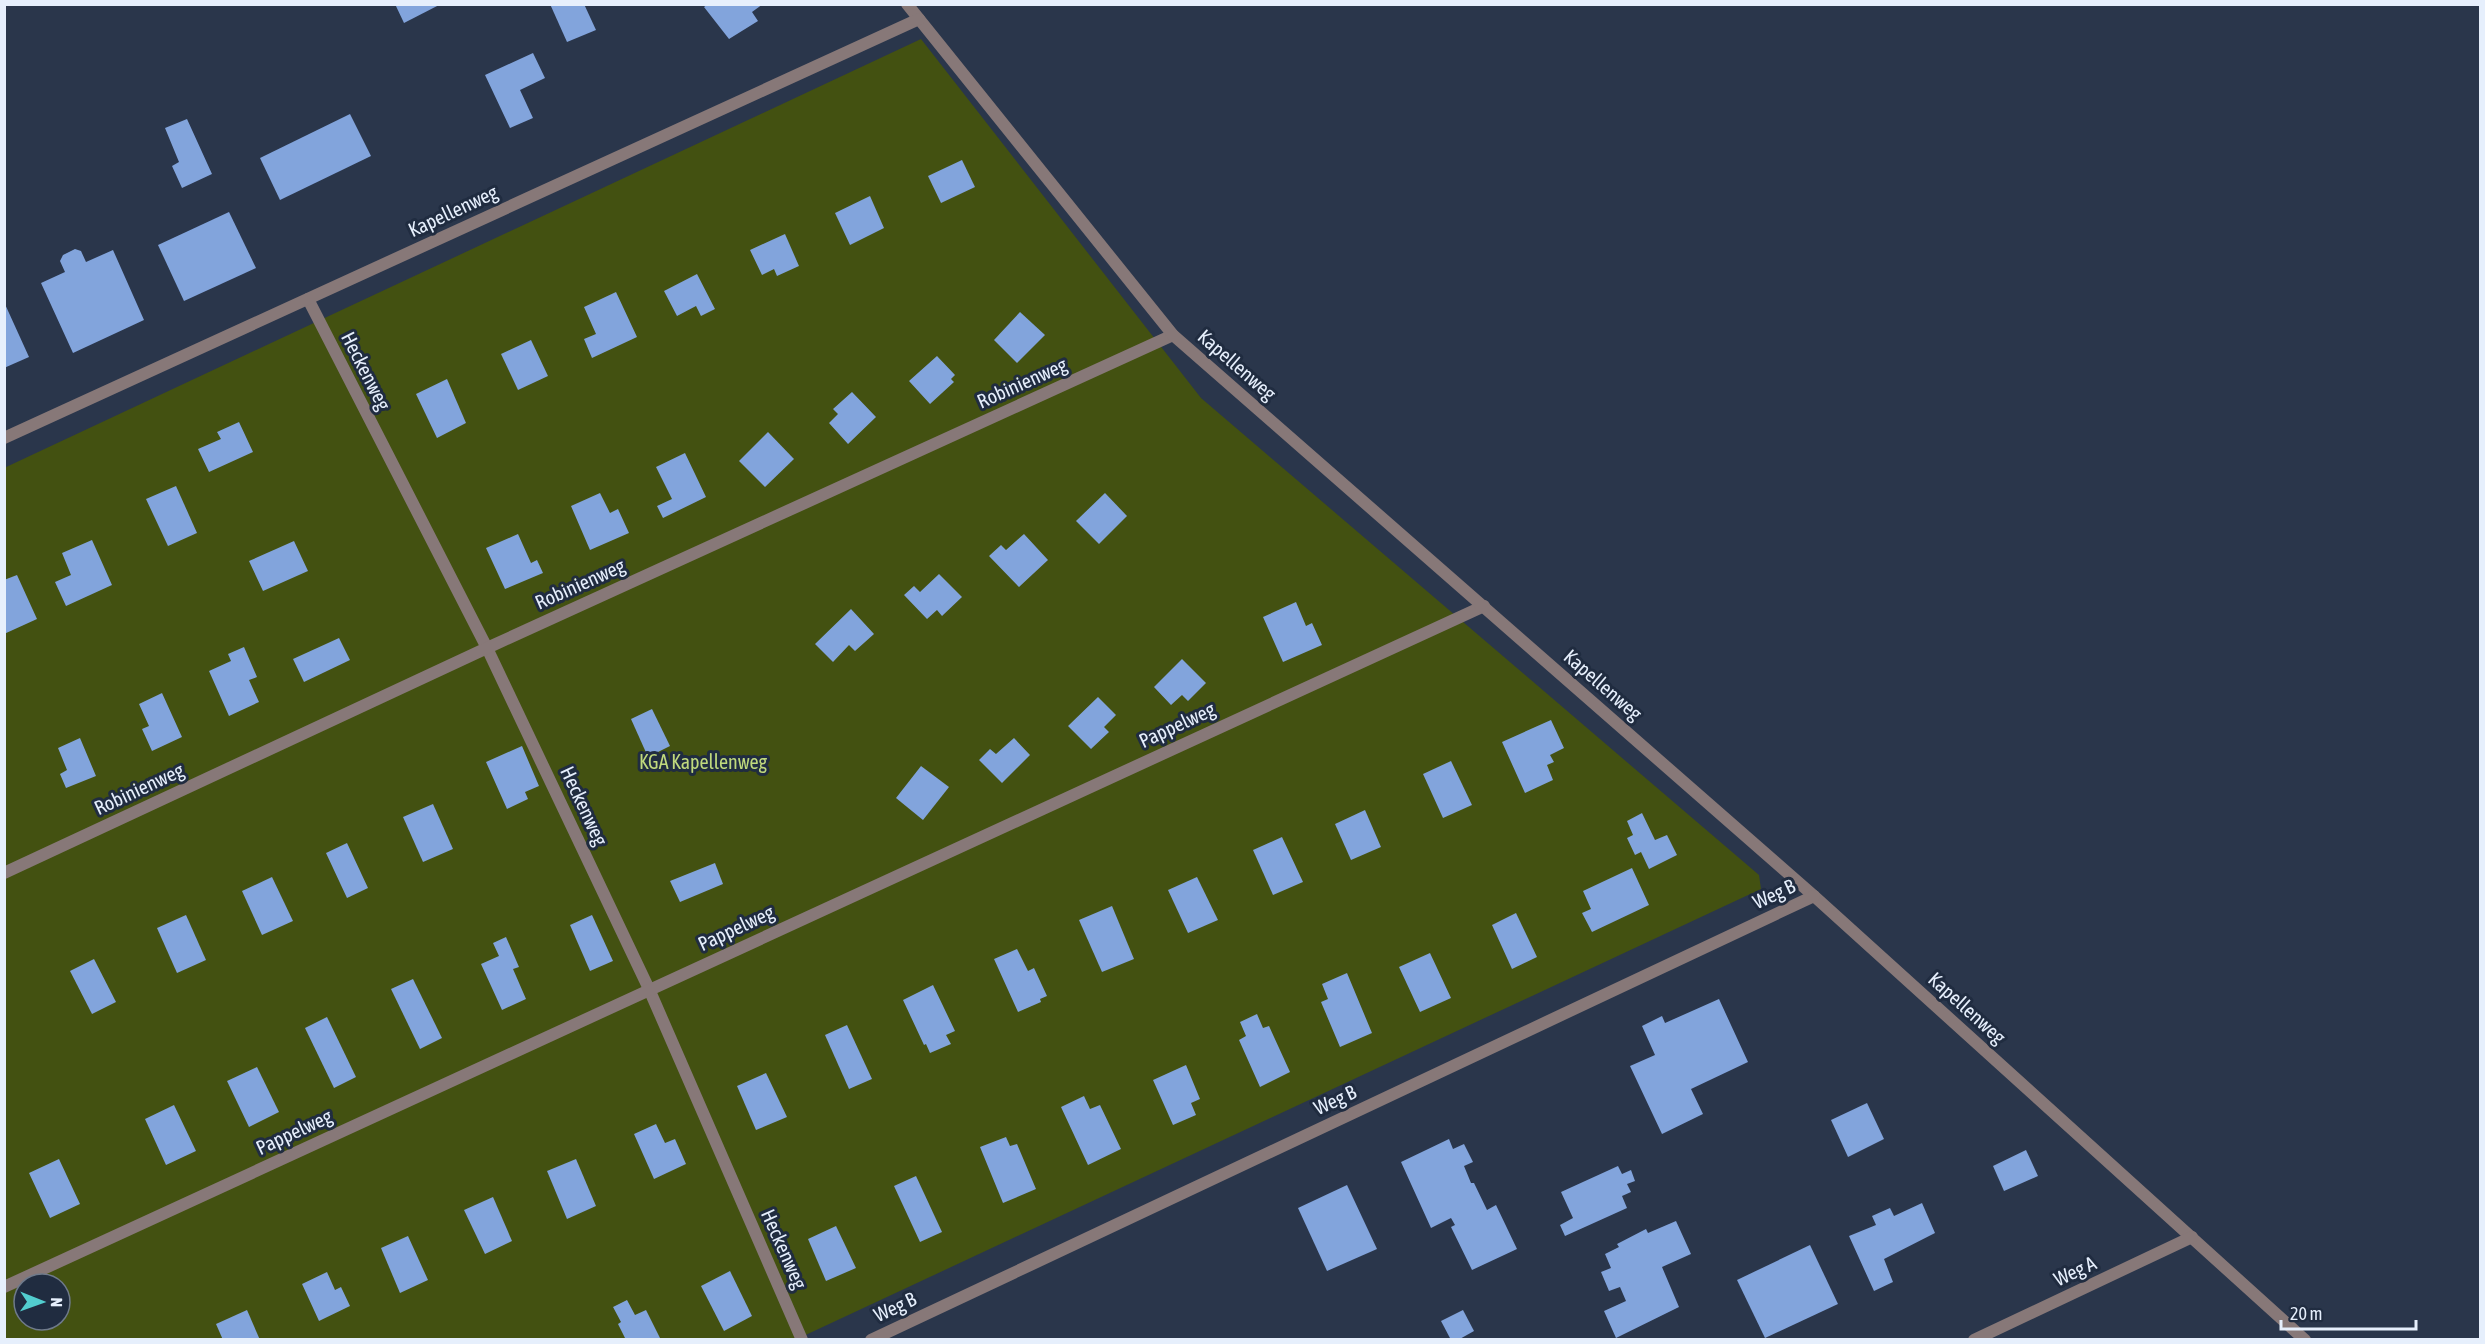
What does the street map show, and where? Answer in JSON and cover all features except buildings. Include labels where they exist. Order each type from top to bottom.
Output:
[{"type":"street","name":"Kapellenweg","points":[[907,4],[1173,335],[1814,897],[2305,1340]]},
{"type":"street","name":"Kapellenweg","points":[[4,438],[919,19]]},
{"type":"street","name":"Heckenweg","points":[[308,299],[487,648],[649,989],[802,1340]]},
{"type":"street","name":"Robinienweg","points":[[4,873],[487,648],[1173,335]]},
{"type":"street","name":"Pappelweg","points":[[4,1287],[1484,606]]},
{"type":"street","name":"Weg B","points":[[871,1340],[1814,897]]},
{"type":"street","name":"Weg A","points":[[1974,1340],[2192,1237]]},
{"type":"green space","name":"KGA Kapellenweg","points":[[921,39],[1201,398],[1759,875],[1761,889],[797,1339],[5,1339],[4,468]]}]
